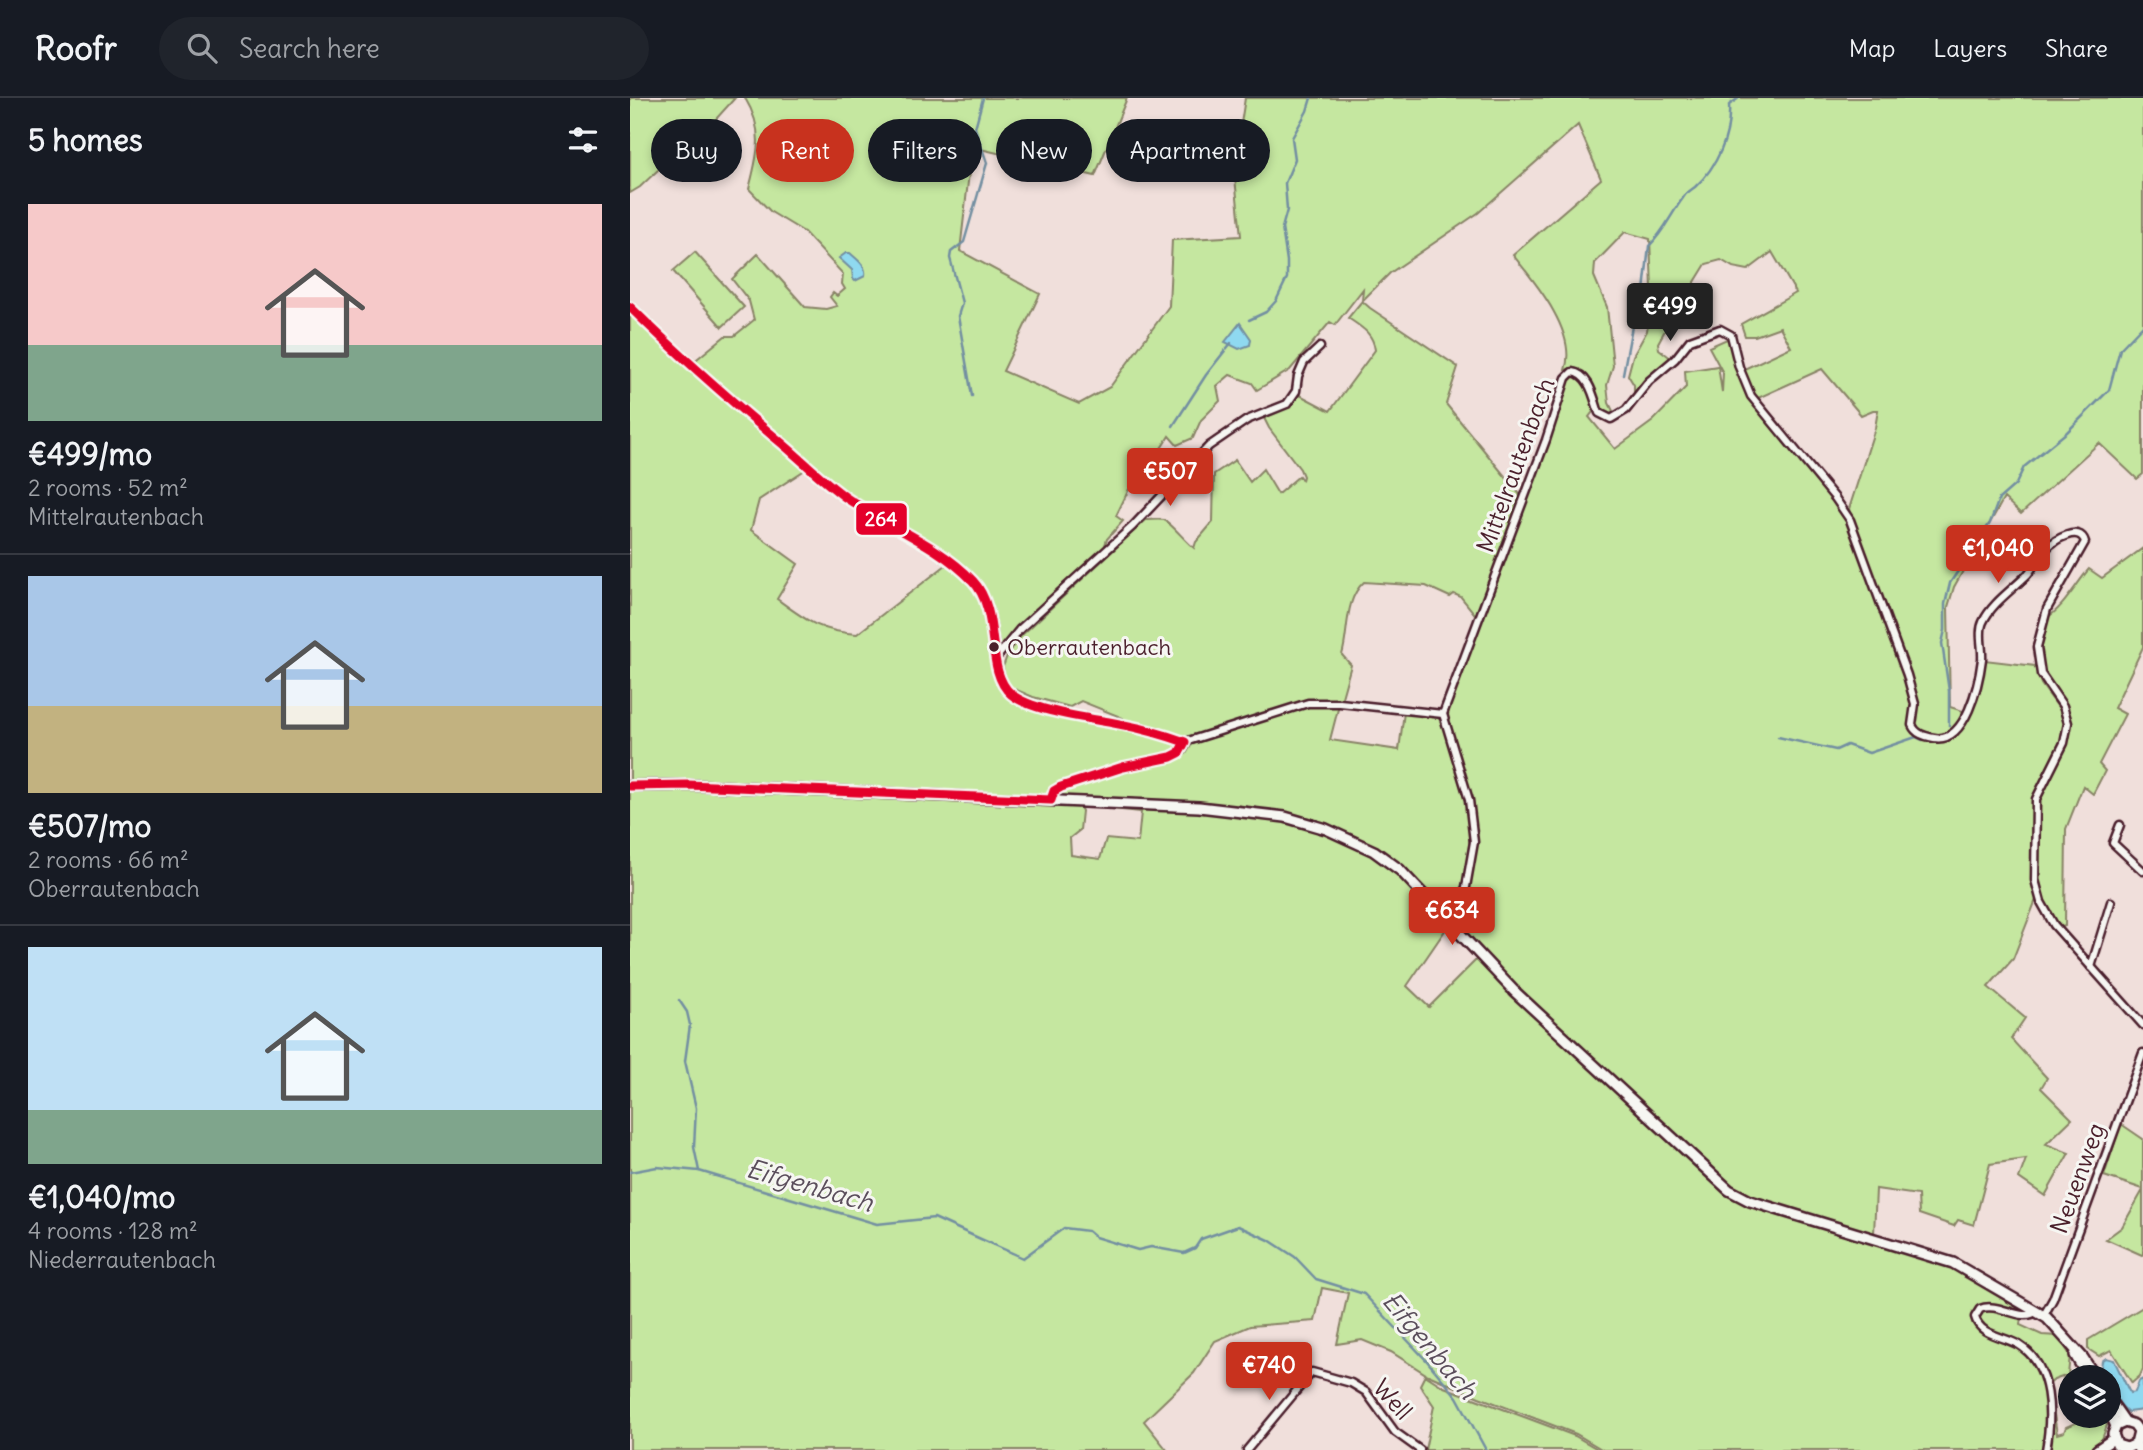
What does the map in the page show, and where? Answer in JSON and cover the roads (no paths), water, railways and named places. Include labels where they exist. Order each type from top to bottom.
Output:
[{"type":"main road","points":[[630,786],[688,785],[1227,809],[1285,817],[1317,826],[1363,846],[1393,864],[1520,997],[1729,1190],[1750,1201],[1942,1258],[2041,1313],[2056,1326],[2086,1365]]},
{"type":"main road","points":[[2069,1344],[2081,1365]]},
{"type":"main road","points":[[2097,1450],[2114,1445],[2133,1448],[2133,1425],[2121,1412]]},
{"type":"main road","points":[[2114,1445],[2133,1425]]},
{"type":"street","points":[[630,307],[744,412],[841,493],[864,510],[922,541],[954,563],[976,584],[991,615],[1000,678],[1003,686],[1014,697],[1185,743],[1308,703],[1340,703],[1443,714],[1469,800],[1473,828],[1473,855],[1466,887],[1458,909],[1449,922]]},
{"type":"street","name":"Mittelrautenbach","points":[[1443,714],[1546,440],[1567,376],[1574,372],[1584,377],[1600,413],[1611,419],[1626,410],[1649,381],[1675,359],[1690,340],[1720,329],[1731,335],[1739,367],[1751,396],[1847,515],[1908,675],[1915,704],[1912,725],[1921,735],[1939,739],[1956,731],[1973,704],[1982,659],[1983,623],[1990,612],[2031,570],[2045,549],[2075,533],[2082,535],[2085,542],[2047,609],[2037,647],[2041,674],[2064,709],[2068,720],[2067,733],[2036,799],[2035,880],[2046,912],[2091,967]]},
{"type":"street","points":[[997,657],[1020,629],[1133,526],[1209,446],[1247,420],[1287,404],[1296,391],[1304,362],[1320,347]]},
{"type":"street","points":[[1051,800],[1054,791],[1061,787],[1123,767],[1171,757],[1180,753],[1185,743]]},
{"type":"street","points":[[2120,825],[2112,843],[2143,871]]},
{"type":"street","points":[[2111,902],[2091,967],[2143,1025]]},
{"type":"street","name":"Neuenweg","points":[[2041,1313],[2055,1294],[2143,1053]]},
{"type":"street","points":[[2041,1313],[2024,1315],[1988,1307],[1980,1309],[1975,1317],[1982,1329],[2019,1345],[2037,1365],[2050,1402],[2046,1450]]},
{"type":"street","name":"Well","points":[[1247,1450],[1312,1372],[1351,1383],[1366,1392],[1395,1432],[1420,1450]]},
{"type":"water","points":[[850,253],[861,263],[865,276],[855,281],[853,279],[852,270],[839,258]]},
{"type":"water","points":[[1240,323],[1251,339],[1250,345],[1239,349],[1225,342]]},
{"type":"water","points":[[2106,1358],[2114,1360],[2116,1365],[2101,1365]]},
{"type":"water","points":[[2121,1374],[2130,1393],[2135,1392],[2139,1381],[2143,1379],[2143,1410],[2128,1412],[2123,1407]]},
{"type":"waterway","points":[[972,396],[958,316],[962,303],[950,258],[951,252],[964,242],[987,163],[975,128],[983,98]]},
{"type":"waterway","points":[[1249,320],[1266,312],[1276,301],[1287,278],[1282,228],[1287,210],[1285,183],[1295,159],[1292,138],[1311,98]]},
{"type":"waterway","points":[[1623,374],[1633,321],[1641,310],[1649,246],[1685,194],[1710,170],[1725,139],[1729,105],[1739,98]]},
{"type":"waterway","points":[[1949,726],[1949,691],[1942,643],[1945,604],[1950,583],[1990,523],[1999,499],[2016,484],[2024,467],[2067,432],[2109,390],[2120,349],[2143,325]]},
{"type":"waterway","points":[[1173,426],[1206,375],[1231,343]]},
{"type":"waterway","points":[[1778,737],[1836,750],[1847,745],[1869,753],[1916,737],[1923,740]]},
{"type":"waterway","points":[[679,1000],[687,1012],[690,1025],[685,1061],[696,1108],[694,1147],[699,1171]]},
{"type":"waterway","name":"Eifgenbach","points":[[630,1172],[657,1167],[699,1171],[877,1224],[934,1218],[1023,1258],[1064,1228],[1088,1231],[1095,1237],[1138,1250],[1151,1247],[1184,1253],[1195,1248],[1201,1239],[1238,1226],[1269,1240],[1295,1257],[1316,1279],[1364,1294],[1457,1397],[1486,1450]]},
{"type":"place","name":"Oberrautenbach","points":[[994,647]]}]
